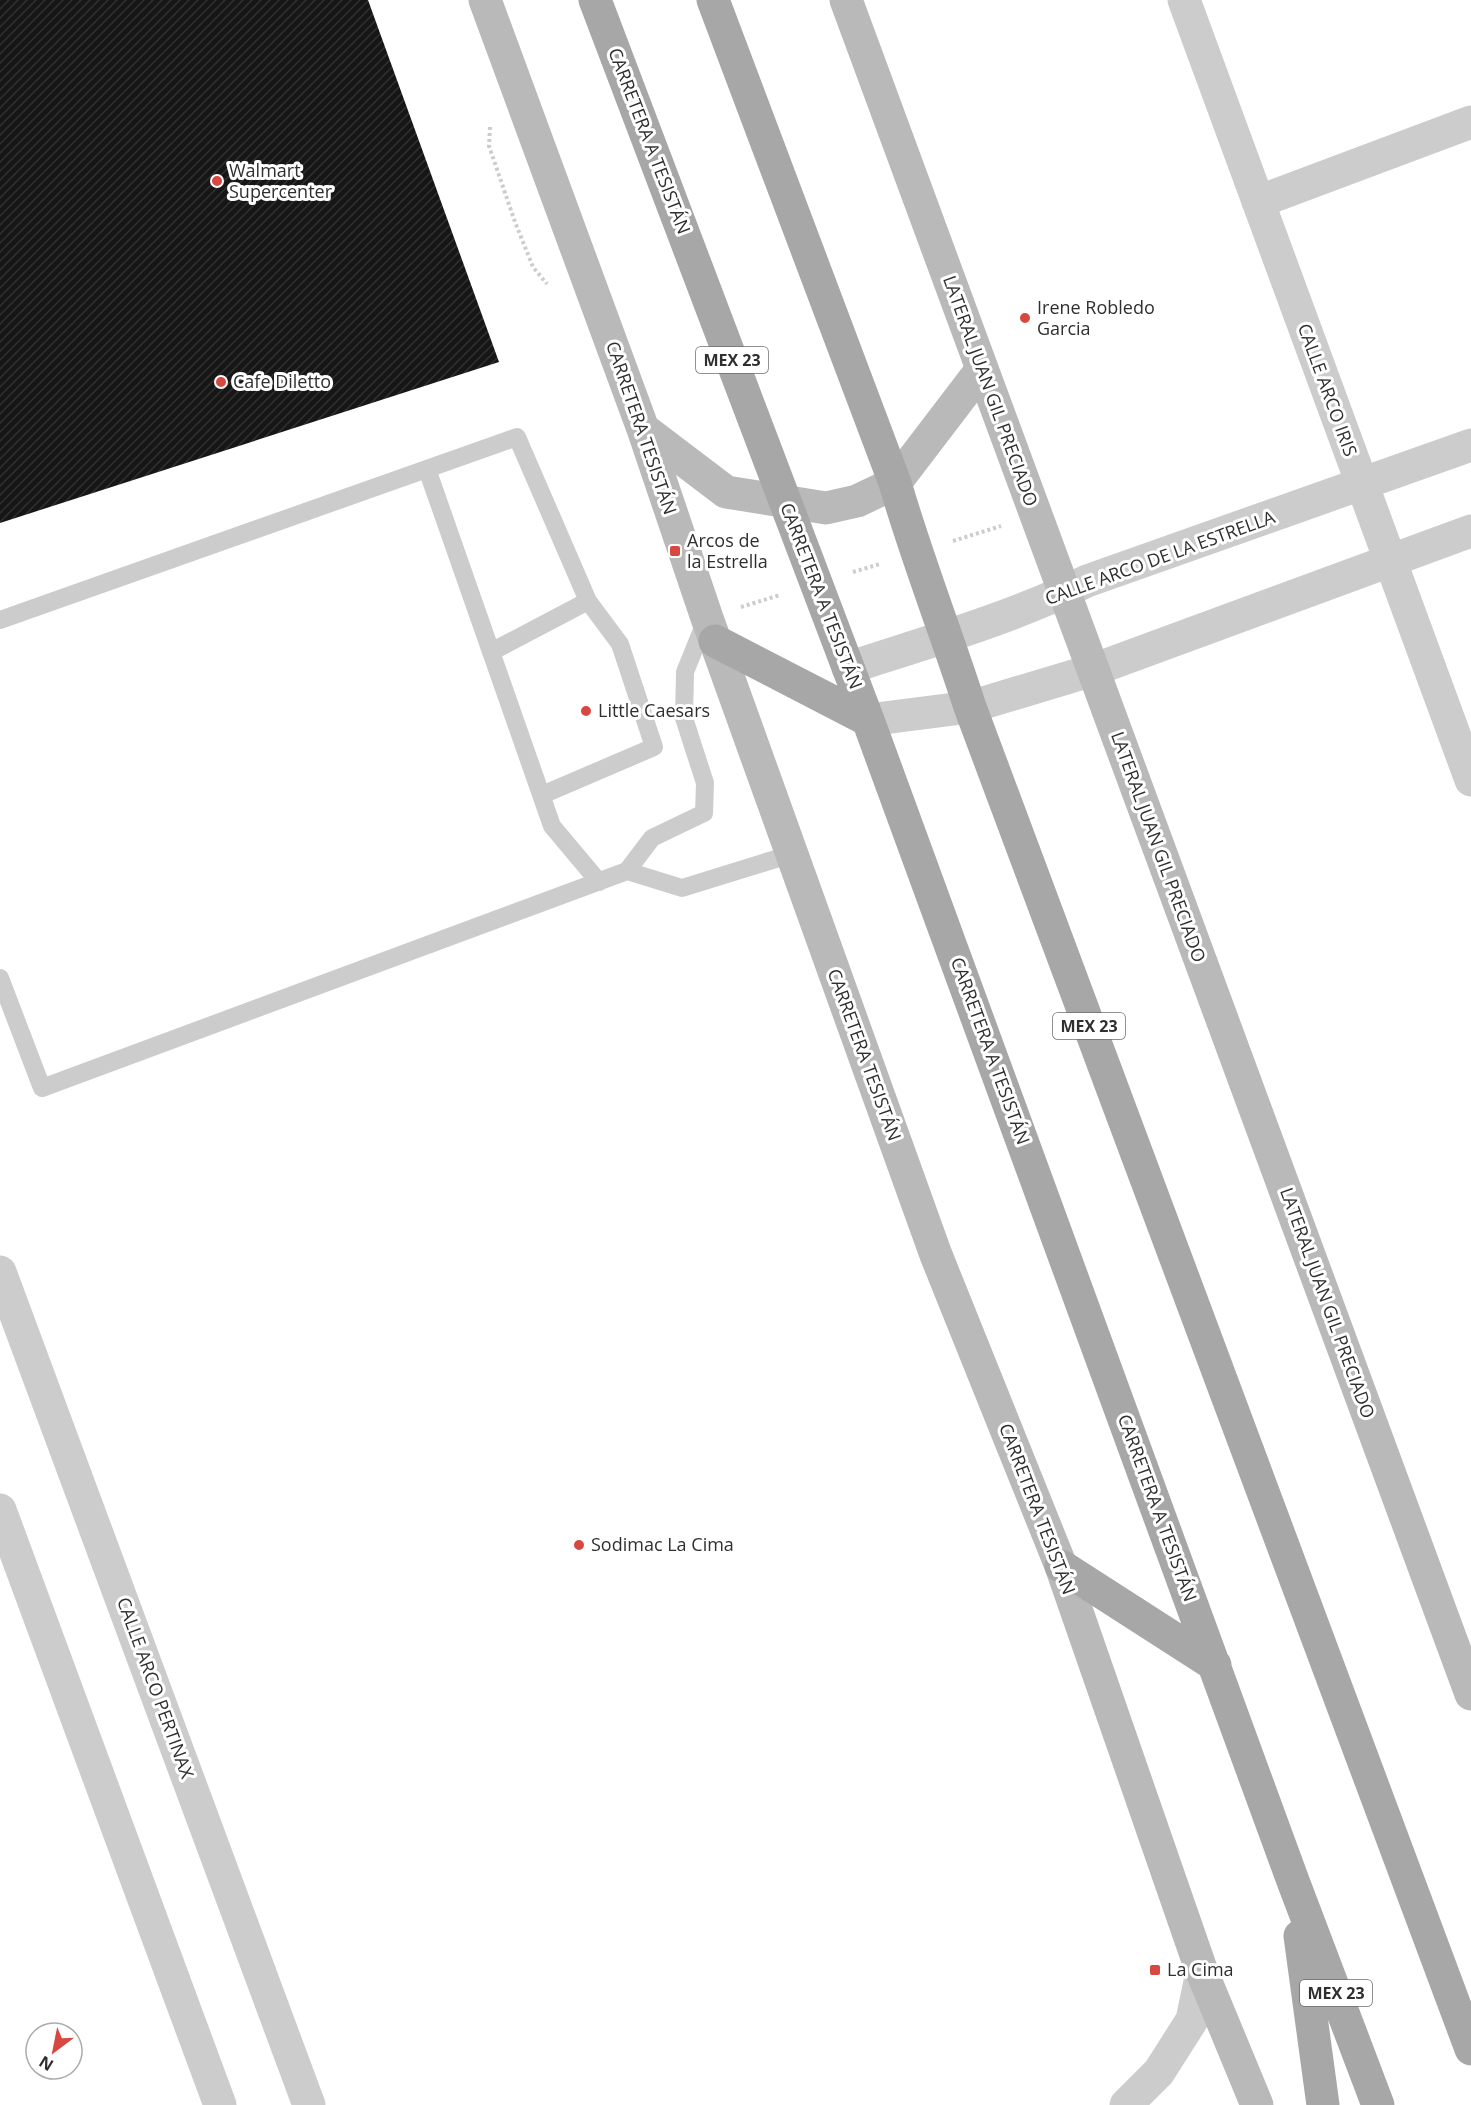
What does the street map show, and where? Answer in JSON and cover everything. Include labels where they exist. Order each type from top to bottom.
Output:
[{"type":"main road","name":"CARRETERA TESISTÁN","points":[[485,0],[643,429],[711,629],[936,1255],[1060,1566],[1202,1972],[1257,2105]]},
{"type":"main road","name":"CARRETERA A TESISTÁN","points":[[595,0],[868,720],[1293,1881],[1378,2105]]},
{"type":"main road","name":"MEX 23","points":[[713,0],[895,483],[915,553],[947,635],[970,707],[1471,2049]]},
{"type":"main road","name":"LATERAL JUAN GIL PRECIADO","points":[[846,0],[1471,1694]]},
{"type":"main road","points":[[643,429],[726,492],[826,508],[857,501],[895,483],[982,369]]},
{"type":"main road","points":[[711,629],[868,720]]},
{"type":"main road","points":[[1060,1566],[1215,1665]]},
{"type":"main road","points":[[1293,1881],[1323,2105]]},
{"type":"street","name":"CALLE ARCO IRIS","points":[[1184,0],[1471,780]]},
{"type":"street","points":[[1258,202],[1471,122]]},
{"type":"street","name":"CALLE ARCO DE LA ESTRELLA","points":[[848,668],[947,635],[1064,592],[1087,581],[1471,445]]},
{"type":"street","points":[[868,720],[970,707],[1093,670],[1471,531]]},
{"type":"street","name":"CALLE ARCO PERTINAX","points":[[0,1272],[309,2105]]},
{"type":"street","points":[[0,1510],[220,2105]]},
{"type":"street","points":[[1126,2105],[1159,2072],[1192,2020],[1202,1972]]},
{"type":"lane","points":[[0,620],[517,437],[588,600],[620,644],[654,747],[542,795]]},
{"type":"lane","points":[[427,469],[552,826],[599,882]]},
{"type":"lane","points":[[491,652],[588,600]]},
{"type":"lane","points":[[0,978],[42,1088],[627,871],[652,838],[705,813],[705,783],[684,718],[686,672],[711,629]]},
{"type":"lane","points":[[627,871],[682,888],[792,854]]},
{"type":"path","points":[[711,629],[816,584],[1036,515]]},
{"type":"building","name":"Walmart Supercenter","points":[[0,0],[368,0],[499,362],[0,523]]},
{"type":"place","name":"Walmart Supercenter","points":[[217,181]]},
{"type":"place","name":"Irene Robledo Garcia","points":[[1025,318]]},
{"type":"place","name":"Cafe Diletto","points":[[221,382]]},
{"type":"place","name":"Arcos de la Estrella","points":[[675,551]]},
{"type":"place","name":"Little Caesars","points":[[586,711]]},
{"type":"place","name":"Sodimac La Cima","points":[[579,1545]]},
{"type":"place","name":"La Cima","points":[[1155,1970]]}]
